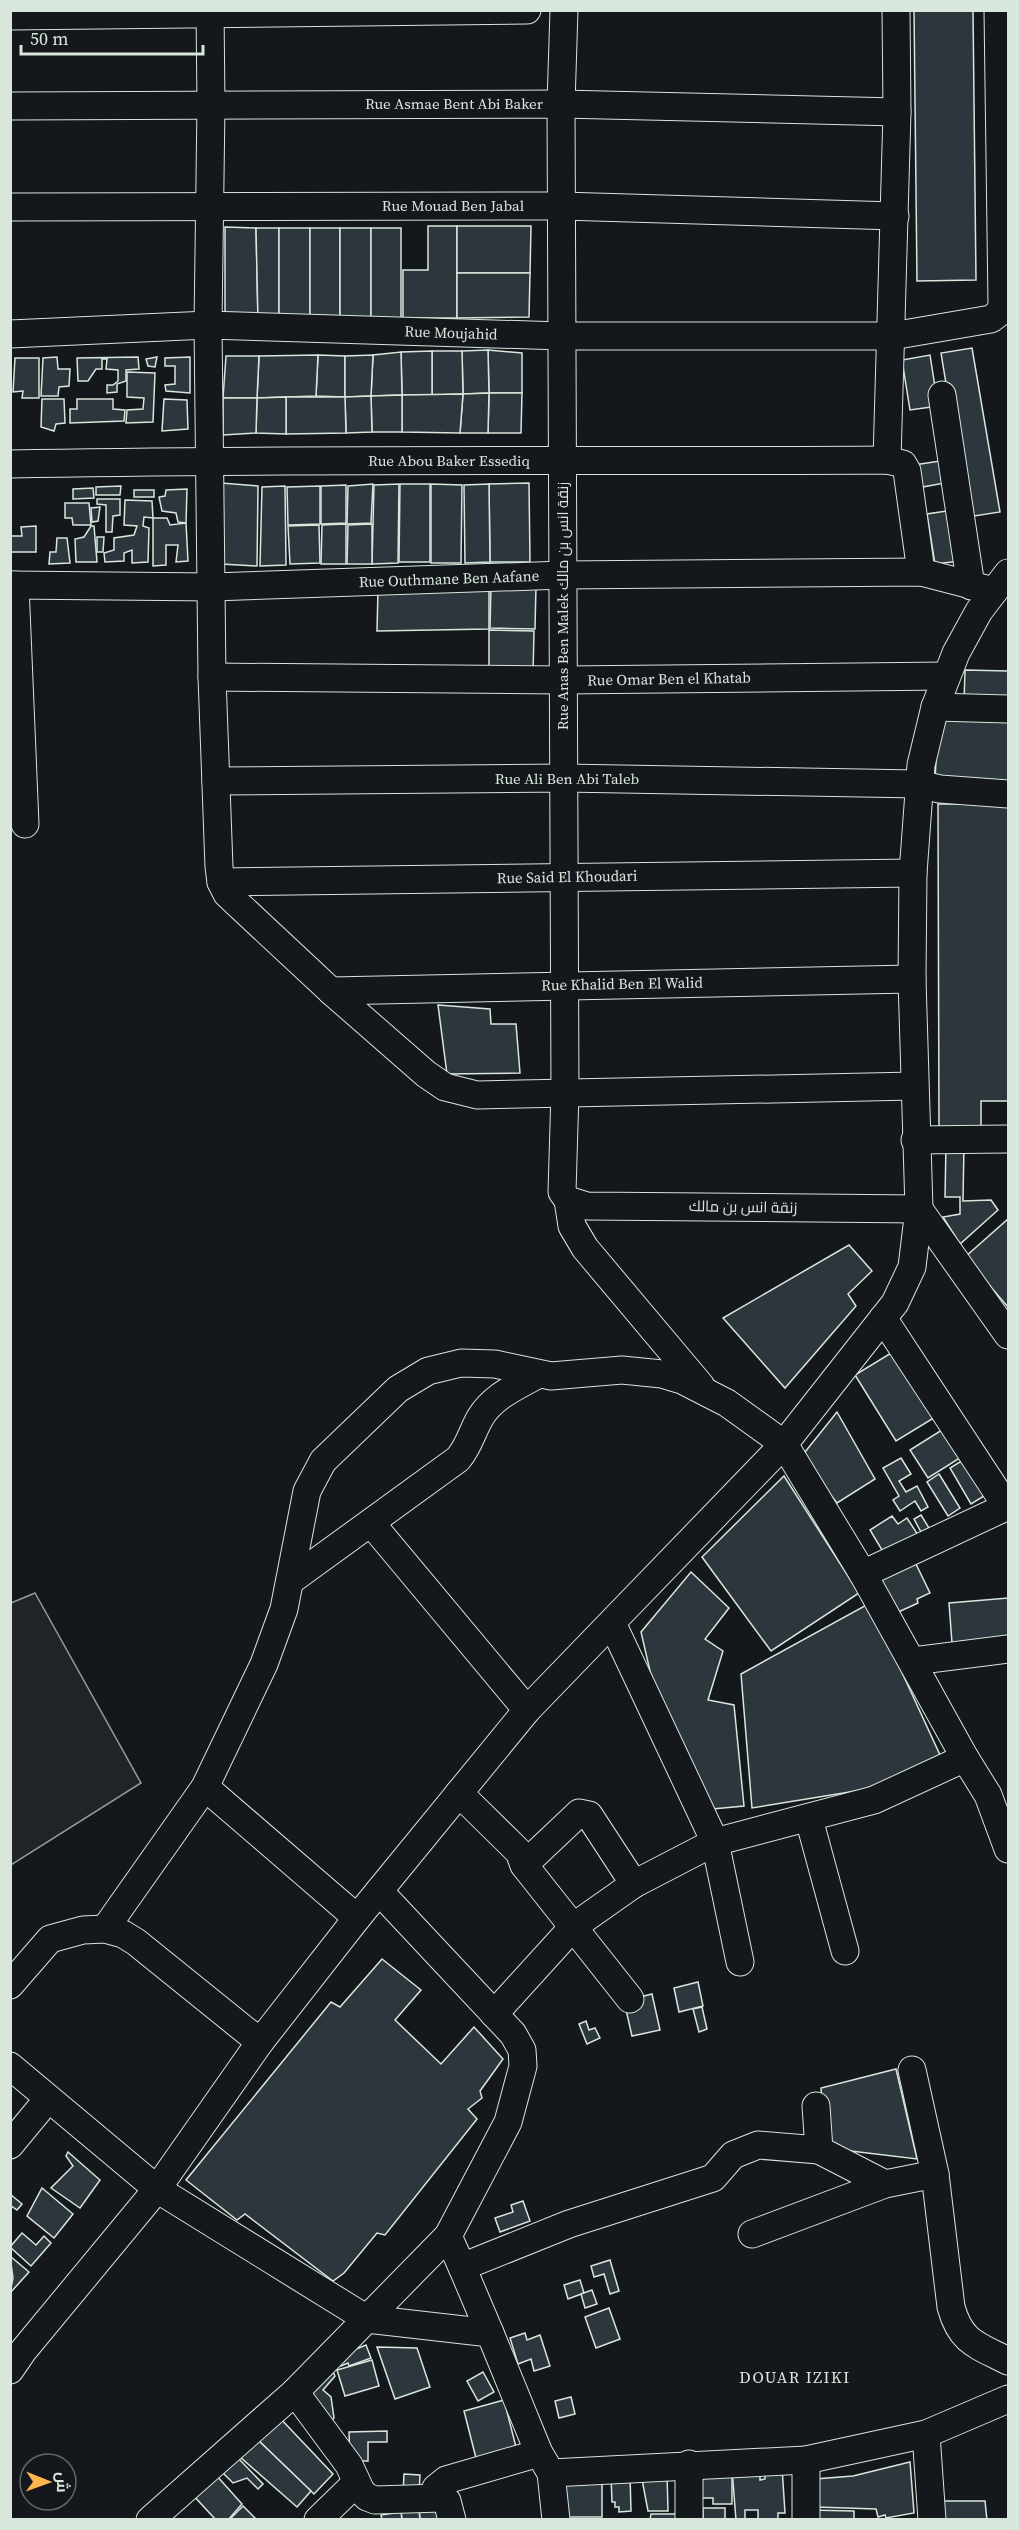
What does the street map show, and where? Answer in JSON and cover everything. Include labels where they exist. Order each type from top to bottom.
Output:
[{"type":"street","points":[[10,16],[527,10]]},
{"type":"street","name":"Rue Anas Ben Malek زنقة انس بن مالك","points":[[564,10],[561,104],[565,985],[562,1192],[568,1200],[572,1226],[585,1248],[705,1391]]},
{"type":"street","points":[[896,10],[895,216],[887,460],[903,464],[907,471],[921,572]]},
{"type":"street","name":"Rue Moujahid","points":[[10,334],[208,325],[562,336],[892,336],[991,319],[1001,309],[998,10]]},
{"type":"street","points":[[210,12],[208,325],[213,587],[212,677],[221,882],[233,901],[331,991],[426,1074],[445,1087],[477,1095],[914,1086]]},
{"type":"street","name":"Rue Asmae Bent Abi Baker","points":[[10,106],[561,104],[897,112]]},
{"type":"street","name":"Rue Mouad Ben Jabal","points":[[10,207],[209,205],[561,207],[895,216]]},
{"type":"street","points":[[10,2370],[23,2351],[157,2189],[260,2042],[459,1792],[527,1710],[784,1444],[895,1302],[912,1267],[919,1209],[915,1140],[912,979],[913,873],[918,784],[935,706],[946,676],[991,583],[942,395]]},
{"type":"street","name":"Rue Abou Baker Essediq","points":[[10,464],[210,460],[562,462],[887,460]]},
{"type":"street","name":"Rue Outhmane Ben Aafane","points":[[13,585],[213,587],[563,575],[921,572],[991,583]]},
{"type":"street","points":[[13,585],[25,824]]},
{"type":"street","name":"Rue Omar Ben el Khatab","points":[[212,677],[563,680],[946,676]]},
{"type":"street","points":[[935,706],[1008,709]]},
{"type":"street","name":"Rue Ali Ben Abi Taleb","points":[[216,781],[564,778],[918,784],[940,789],[1008,794]]},
{"type":"street","name":"Rue Said El Khoudari","points":[[221,882],[913,873]]},
{"type":"street","name":"Rue Khalid Ben El Walid","points":[[331,991],[912,979]]},
{"type":"street","points":[[915,1140],[1008,1139]]},
{"type":"street","name":"زنقة انس بن مالك","points":[[568,1200],[587,1206],[919,1209]]},
{"type":"street","points":[[919,1209],[1008,1335]]},
{"type":"street","points":[[863,1574],[1008,1506],[883,1318]]},
{"type":"street","points":[[105,1929],[205,1787],[264,1664],[284,1609],[302,1511],[315,1473],[332,1449],[398,1389],[428,1371],[461,1363],[495,1364],[537,1375],[568,1376],[613,1371],[641,1371],[682,1380],[757,1422],[784,1444],[914,1661],[965,1758],[998,1794],[1008,1849]]},
{"type":"street","points":[[290,1581],[458,1459],[489,1405],[500,1395],[537,1375]]},
{"type":"street","points":[[371,1523],[527,1710]]},
{"type":"street","points":[[612,1623],[715,1842],[740,1962]]},
{"type":"street","points":[[914,1661],[1008,1649]]},
{"type":"street","points":[[494,2014],[573,1927],[634,1884],[715,1842],[810,1819],[874,1800],[965,1758]]},
{"type":"street","points":[[205,1787],[357,1918]]},
{"type":"street","points":[[459,1792],[519,1852],[524,1865],[630,1999]]},
{"type":"street","points":[[524,1865],[579,1813],[589,1815],[634,1884]]},
{"type":"street","points":[[810,1819],[845,1952]]},
{"type":"street","points":[[150,2520],[295,2392],[448,2236],[508,2122],[523,2066],[522,2050],[513,2034],[379,1891]]},
{"type":"street","points":[[10,1985],[50,1939],[83,1930],[105,1929],[136,1942],[260,2042]]},
{"type":"street","points":[[10,2066],[157,2189],[367,2319],[490,2333]]},
{"type":"street","points":[[912,2070],[935,2174],[951,2307],[957,2328],[967,2341],[1008,2361]]},
{"type":"street","points":[[10,2145],[48,2099]]},
{"type":"street","points":[[816,2106],[819,2150]]},
{"type":"street","points":[[462,2267],[569,2224],[713,2178],[733,2154],[758,2145],[819,2150],[885,2184]]},
{"type":"street","points":[[752,2234],[885,2184],[935,2174]]},
{"type":"street","points":[[448,2236],[545,2463],[556,2520]]},
{"type":"street","points":[[295,2392],[349,2465],[356,2483],[367,2497],[375,2500],[432,2498],[447,2501],[452,2520]]},
{"type":"street","points":[[432,2498],[436,2488],[446,2481],[488,2466],[545,2463],[689,2464],[806,2460],[926,2434],[1008,2399]]},
{"type":"street","points":[[926,2434],[932,2520]]},
{"type":"street","points":[[806,2460],[806,2520]]},
{"type":"street","points":[[689,2464],[689,2520]]},
{"type":"street","points":[[318,2520],[356,2483]]},
{"type":"shaded area","points":[[35,1593],[141,1783],[11,1865],[11,1603]]},
{"type":"building","points":[[914,10],[973,10],[976,280],[917,281]]},
{"type":"building","points":[[428,226],[457,226],[457,318],[403,318],[403,270],[428,270]]},
{"type":"building","points":[[457,226],[531,226],[530,273],[457,273]]},
{"type":"building","points":[[225,227],[256,228],[258,321],[225,319]]},
{"type":"building","points":[[256,228],[279,228],[279,321],[258,321]]},
{"type":"building","points":[[279,228],[310,228],[310,320],[279,320]]},
{"type":"building","points":[[310,228],[340,228],[340,320],[310,320]]},
{"type":"building","points":[[340,228],[371,228],[371,320],[340,321]]},
{"type":"building","points":[[371,228],[401,228],[401,320],[371,320]]},
{"type":"building","points":[[457,273],[530,273],[529,317],[457,318]]},
{"type":"building","points":[[972,348],[1000,512],[968,517],[941,353]]},
{"type":"building","points":[[488,350],[522,353],[522,393],[489,393]]},
{"type":"building","points":[[488,350],[489,393],[463,394],[462,351]]},
{"type":"building","points":[[432,351],[462,351],[463,394],[432,395]]},
{"type":"building","points":[[432,351],[432,395],[402,395],[401,352]]},
{"type":"building","points":[[401,352],[402,395],[371,396],[373,355]]},
{"type":"building","points":[[318,355],[345,356],[345,397],[316,396]]},
{"type":"building","points":[[318,355],[316,396],[257,398],[259,356]]},
{"type":"building","points":[[373,355],[371,396],[345,397],[345,356]]},
{"type":"building","points":[[930,355],[938,406],[910,410],[902,360]]},
{"type":"building","points":[[226,356],[259,356],[257,398],[223,398]]},
{"type":"building","points":[[57,357],[58,369],[70,369],[69,386],[59,387],[58,396],[41,396],[43,358]]},
{"type":"building","points":[[138,357],[139,369],[126,370],[126,381],[117,384],[117,392],[107,393],[107,385],[113,385],[118,381],[118,370],[106,369],[107,359],[102,359],[102,369],[96,369],[88,381],[78,381],[77,358]]},
{"type":"building","points":[[157,357],[155,367],[148,366],[146,359]]},
{"type":"building","points":[[190,357],[190,393],[166,391],[165,385],[175,384],[175,366],[165,366],[165,358]]},
{"type":"building","points":[[15,358],[39,358],[39,398],[22,398],[23,391],[13,392]]},
{"type":"building","points":[[127,372],[155,373],[153,422],[126,423],[127,410],[143,409],[144,398],[127,397]]},
{"type":"building","points":[[489,393],[522,393],[521,433],[488,433]]},
{"type":"building","points":[[489,393],[488,433],[460,433],[463,394]]},
{"type":"building","points":[[463,394],[460,433],[402,432],[402,395]]},
{"type":"building","points":[[402,395],[402,432],[372,432],[371,396]]},
{"type":"building","points":[[371,396],[372,432],[346,433],[345,397]]},
{"type":"building","points":[[286,397],[345,397],[346,433],[286,434]]},
{"type":"building","points":[[286,397],[286,434],[256,433],[257,398]]},
{"type":"building","points":[[223,398],[257,398],[256,433],[223,435]]},
{"type":"building","points":[[42,399],[64,399],[65,423],[56,424],[54,431],[41,427]]},
{"type":"building","points":[[77,399],[113,399],[113,409],[125,410],[124,421],[70,423],[70,409],[77,409]]},
{"type":"building","points":[[164,399],[187,400],[188,429],[162,431]]},
{"type":"building","points":[[940,461],[945,483],[917,488],[914,465]]},
{"type":"building","points":[[221,483],[258,486],[257,566],[221,564]]},
{"type":"building","points":[[529,483],[530,562],[490,562],[489,484]]},
{"type":"building","points":[[373,484],[371,523],[347,524],[348,486]]},
{"type":"building","points":[[399,484],[398,563],[372,564],[374,485]]},
{"type":"building","points":[[400,484],[430,484],[430,562],[399,562]]},
{"type":"building","points":[[431,484],[462,485],[461,563],[431,563]]},
{"type":"building","points":[[489,484],[490,562],[465,563],[464,485]]},
{"type":"building","points":[[346,485],[346,523],[321,524],[321,486]]},
{"type":"building","points":[[121,486],[120,495],[96,495],[96,487]]},
{"type":"building","points":[[285,486],[286,565],[260,566],[262,487]]},
{"type":"building","points":[[320,486],[320,524],[288,525],[287,487]]},
{"type":"building","points":[[93,488],[94,498],[73,499],[73,489]]},
{"type":"building","points":[[187,489],[186,523],[178,522],[176,513],[162,511],[159,497],[165,496],[166,490]]},
{"type":"building","points":[[134,490],[154,490],[154,497],[134,497]]},
{"type":"building","points":[[97,499],[120,499],[120,515],[113,516],[112,532],[106,532],[106,505],[97,504]]},
{"type":"building","points":[[125,500],[152,501],[153,518],[144,517],[143,526],[149,528],[148,562],[132,563],[132,550],[124,553],[124,561],[105,562],[104,553],[114,550],[114,538],[134,535],[137,526],[124,525]]},
{"type":"building","points":[[65,503],[89,503],[91,525],[73,525],[72,518],[65,518]]},
{"type":"building","points":[[100,507],[98,521],[92,522],[91,508]]},
{"type":"building","points":[[953,510],[960,561],[935,564],[927,514]]},
{"type":"building","points":[[153,518],[167,518],[170,525],[186,523],[188,561],[176,562],[178,545],[166,545],[166,565],[153,566]]},
{"type":"building","points":[[346,524],[346,564],[321,564],[322,525]]},
{"type":"building","points":[[372,524],[372,564],[347,564],[348,525]]},
{"type":"building","points":[[319,525],[320,563],[290,564],[288,526]]},
{"type":"building","points":[[36,526],[36,552],[11,552],[10,536],[22,536],[21,527]]},
{"type":"building","points":[[91,526],[94,526],[97,562],[76,562],[75,539],[84,537]]},
{"type":"building","points":[[97,537],[104,537],[103,552],[97,552]]},
{"type":"building","points":[[57,538],[67,538],[70,563],[49,564],[50,552],[56,552]]},
{"type":"building","points":[[491,585],[536,586],[535,629],[490,628]]},
{"type":"building","points":[[489,588],[489,629],[377,631],[378,590]]},
{"type":"building","points":[[489,630],[534,631],[533,675],[489,674]]},
{"type":"building","points":[[965,670],[1008,671],[1008,703],[964,702]]},
{"type":"building","points":[[938,719],[1008,722],[1008,784],[935,781]]},
{"type":"building","points":[[938,804],[1008,804],[1008,1101],[981,1101],[981,1128],[939,1128]]},
{"type":"building","points":[[438,1005],[490,1009],[491,1024],[516,1024],[520,1073],[447,1074]]},
{"type":"building","points":[[946,1144],[964,1144],[963,1201],[991,1200],[998,1210],[960,1244],[943,1217],[960,1214],[960,1197],[945,1197]]},
{"type":"building","points":[[1008,1219],[1008,1307],[965,1257]]},
{"type":"building","points":[[849,1245],[872,1271],[848,1294],[856,1306],[785,1388],[723,1318]]},
{"type":"building","points":[[896,1350],[937,1416],[896,1441],[855,1375]]},
{"type":"building","points":[[837,1412],[875,1479],[837,1503],[801,1457]]},
{"type":"building","points":[[945,1428],[963,1456],[928,1478],[910,1450]]},
{"type":"building","points":[[968,1457],[989,1493],[971,1504],[950,1468]]},
{"type":"building","points":[[901,1458],[911,1474],[899,1481],[906,1492],[917,1486],[928,1507],[921,1511],[915,1501],[900,1511],[893,1500],[899,1496],[883,1468]]},
{"type":"building","points":[[939,1474],[960,1508],[948,1516],[927,1482]]},
{"type":"building","points":[[784,1476],[859,1593],[771,1651],[702,1557]]},
{"type":"building","points":[[921,1515],[929,1528],[921,1532],[914,1519]]},
{"type":"building","points":[[892,1516],[898,1524],[907,1518],[918,1535],[885,1555],[870,1530]]},
{"type":"building","points":[[914,1560],[930,1593],[917,1599],[918,1603],[894,1614],[877,1579]]},
{"type":"building","points":[[691,1572],[729,1608],[705,1639],[723,1651],[708,1700],[734,1705],[744,1806],[702,1810],[656,1697],[641,1632]]},
{"type":"building","points":[[1008,1598],[1008,1639],[952,1643],[949,1603]]},
{"type":"building","points":[[870,1603],[940,1755],[868,1789],[752,1808],[741,1674]]},
{"type":"building","points":[[382,1959],[421,1990],[395,2020],[441,2064],[474,2027],[503,2059],[480,2091],[482,2098],[468,2109],[477,2119],[385,2235],[377,2233],[344,2273],[333,2281],[245,2214],[237,2220],[186,2180],[331,2002],[340,2007]]},
{"type":"building","points":[[698,1982],[703,2006],[679,2012],[674,1988]]},
{"type":"building","points":[[652,1994],[660,2030],[632,2036],[624,2001]]},
{"type":"building","points":[[702,2007],[707,2029],[699,2032],[693,2009]]},
{"type":"building","points":[[586,2021],[589,2030],[595,2028],[600,2038],[587,2044],[579,2024]]},
{"type":"building","points":[[896,2069],[917,2159],[826,2148],[821,2088]]},
{"type":"building","points":[[68,2152],[100,2180],[80,2208],[51,2188],[73,2166],[66,2156]]},
{"type":"building","points":[[42,2188],[73,2214],[54,2238],[27,2216]]},
{"type":"building","points":[[10,2194],[22,2204],[17,2210],[10,2205]]},
{"type":"building","points":[[523,2201],[530,2221],[500,2232],[495,2218],[513,2212],[511,2205]]},
{"type":"building","points":[[22,2233],[36,2245],[44,2236],[51,2243],[31,2266],[10,2247]]},
{"type":"building","points":[[10,2256],[29,2272],[10,2293],[13,2278]]},
{"type":"building","points":[[610,2260],[619,2291],[610,2294],[604,2274],[594,2277],[591,2266]]},
{"type":"building","points":[[580,2280],[584,2293],[568,2299],[564,2285]]},
{"type":"building","points":[[592,2290],[597,2304],[585,2308],[581,2294]]},
{"type":"building","points":[[609,2308],[620,2339],[596,2348],[585,2317]]},
{"type":"building","points":[[525,2333],[527,2340],[540,2335],[550,2366],[534,2371],[531,2359],[518,2364],[510,2338]]},
{"type":"building","points":[[366,2345],[371,2358],[349,2366],[348,2363],[341,2366],[337,2357]]},
{"type":"building","points":[[377,2347],[417,2348],[430,2387],[395,2399]]},
{"type":"building","points":[[372,2360],[379,2386],[345,2396],[337,2370]]},
{"type":"building","points":[[330,2365],[335,2376],[323,2390],[331,2397],[334,2418],[325,2427],[297,2394]]},
{"type":"building","points":[[483,2372],[494,2392],[478,2401],[467,2381]]},
{"type":"building","points":[[571,2397],[575,2414],[559,2418],[555,2401]]},
{"type":"building","points":[[504,2400],[516,2447],[476,2458],[464,2411]]},
{"type":"building","points":[[278,2416],[333,2474],[314,2494],[256,2438]]},
{"type":"building","points":[[387,2431],[387,2442],[368,2442],[368,2461],[350,2461],[349,2432]]},
{"type":"building","points":[[259,2441],[311,2491],[297,2507],[240,2457]]},
{"type":"building","points":[[237,2457],[263,2484],[258,2489],[247,2478],[233,2483],[221,2471]]},
{"type":"building","points":[[910,2462],[914,2513],[886,2518],[885,2515],[878,2517],[876,2509],[815,2507],[815,2479],[853,2476]]},
{"type":"building","points":[[765,2467],[782,2467],[785,2513],[778,2513],[778,2520],[758,2520],[758,2510],[745,2510],[745,2520],[736,2520],[732,2469],[740,2476],[760,2476],[760,2480],[765,2479]]},
{"type":"building","points":[[702,2471],[732,2471],[732,2504],[713,2504],[713,2498],[702,2498]]},
{"type":"building","points":[[667,2473],[668,2511],[648,2511],[641,2474]]},
{"type":"building","points":[[404,2474],[420,2475],[419,2494],[403,2493]]},
{"type":"building","points":[[216,2475],[242,2504],[228,2520],[216,2520],[192,2494]]},
{"type":"building","points":[[630,2475],[631,2511],[619,2512],[619,2507],[615,2507],[615,2502],[612,2502],[611,2476]]},
{"type":"building","points":[[565,2479],[602,2479],[602,2517],[566,2517]]},
{"type":"building","points":[[938,2501],[985,2501],[987,2520],[938,2520]]},
{"type":"building","points":[[243,2506],[257,2520],[229,2520]]},
{"type":"building","points":[[446,2506],[447,2520],[420,2520],[419,2509]]},
{"type":"building","points":[[703,2508],[725,2508],[725,2519],[732,2520],[703,2520]]},
{"type":"building","points":[[419,2509],[420,2520],[402,2520],[401,2512]]},
{"type":"building","points":[[809,2510],[854,2511],[854,2520],[809,2520]]},
{"type":"building","points":[[401,2512],[402,2520],[382,2520],[381,2515]]},
{"type":"building","points":[[651,2514],[684,2514],[684,2520],[650,2520]]},
{"type":"district","name":"DOUAR IZIKI","points":[[795,2377]]}]
